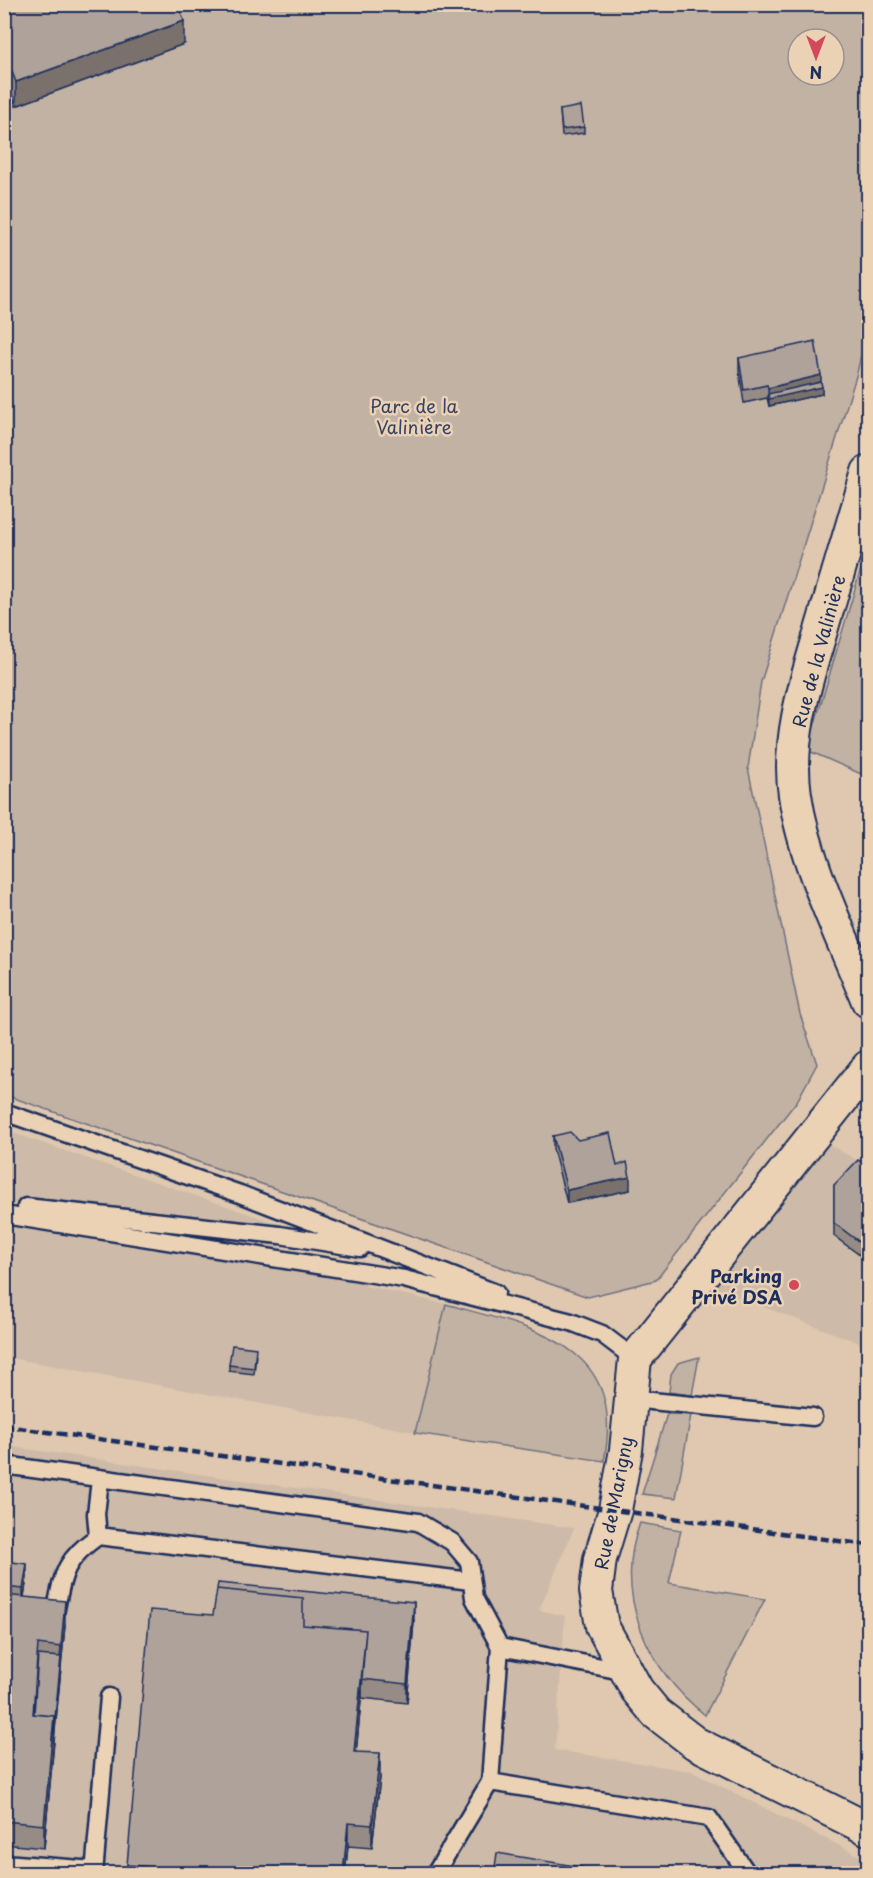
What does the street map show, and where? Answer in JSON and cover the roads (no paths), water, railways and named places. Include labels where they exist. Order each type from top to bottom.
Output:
[{"type":"street","name":"Rue de la Valinière","points":[[868,472],[797,719],[794,793],[800,822],[825,896],[868,1001]]},
{"type":"street","points":[[634,1359],[868,1067]]},
{"type":"street","name":"Rue de Marigny","points":[[634,1359],[619,1491],[600,1559],[596,1591],[602,1626],[627,1672],[656,1713],[695,1743],[868,1829]]},
{"type":"lane","points":[[4,1112],[240,1194],[602,1334],[634,1359]]},
{"type":"lane","points":[[4,1205],[280,1235],[394,1254]]},
{"type":"lane","points":[[4,1215],[404,1279],[571,1322]]},
{"type":"lane","points":[[631,1399],[813,1417]]},
{"type":"lane","points":[[4,1465],[418,1522],[452,1542],[469,1562],[474,1599],[500,1647],[490,1782],[435,1874]]},
{"type":"lane","points":[[98,1536],[96,1514],[100,1480]]},
{"type":"lane","points":[[55,1614],[63,1577],[75,1552],[98,1536],[471,1581]]},
{"type":"lane","points":[[500,1647],[627,1672]]},
{"type":"lane","points":[[4,1863],[94,1872],[109,1697]]},
{"type":"lane","points":[[490,1782],[709,1818],[748,1874]]},
{"type":"railway","points":[[4,1426],[868,1545]]},
{"type":"place","name":"Parking Privé DSA","points":[[794,1285]]},
{"type":"park label","name":"Parc de la Valinière","points":[[414,415]]}]
